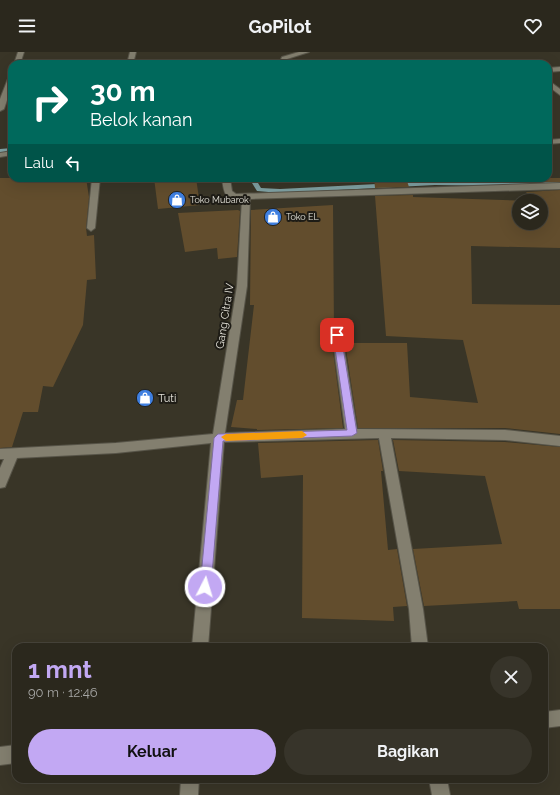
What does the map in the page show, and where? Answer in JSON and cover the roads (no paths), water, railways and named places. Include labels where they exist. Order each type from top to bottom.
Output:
[{"type":"street","points":[[283,60],[284,58],[306,52]]},
{"type":"street","points":[[0,109],[8,87]]},
{"type":"street","points":[[552,87],[560,93]]},
{"type":"street","points":[[91,228],[96,182]]},
{"type":"street","points":[[227,182],[230,195],[246,197],[560,186]]},
{"type":"street","name":"Gang Citra IV","points":[[200,643],[218,438],[242,286],[246,197]]},
{"type":"street","points":[[337,335],[352,433]]},
{"type":"street","points":[[0,454],[116,448],[218,438],[352,433],[451,433],[505,435],[560,441]]},
{"type":"street","points":[[384,433],[416,609],[420,643]]},
{"type":"street","points":[[0,483],[13,453]]},
{"type":"street","points":[[548,720],[560,718]]},
{"type":"street","points":[[0,756],[12,754]]},
{"type":"street","points":[[189,795],[190,783]]},
{"type":"street","points":[[439,783],[441,795]]},
{"type":"waterway","points":[[0,151],[8,150]]},
{"type":"waterway","points":[[552,181],[560,181]]},
{"type":"waterway","points":[[254,182],[259,190],[280,191],[435,183],[504,184],[541,182]]},
{"type":"place","name":"Toko Mubarok","points":[[177,200]]},
{"type":"place","name":"Toko EL","points":[[273,217]]},
{"type":"place","name":"Tuti","points":[[145,398]]}]
